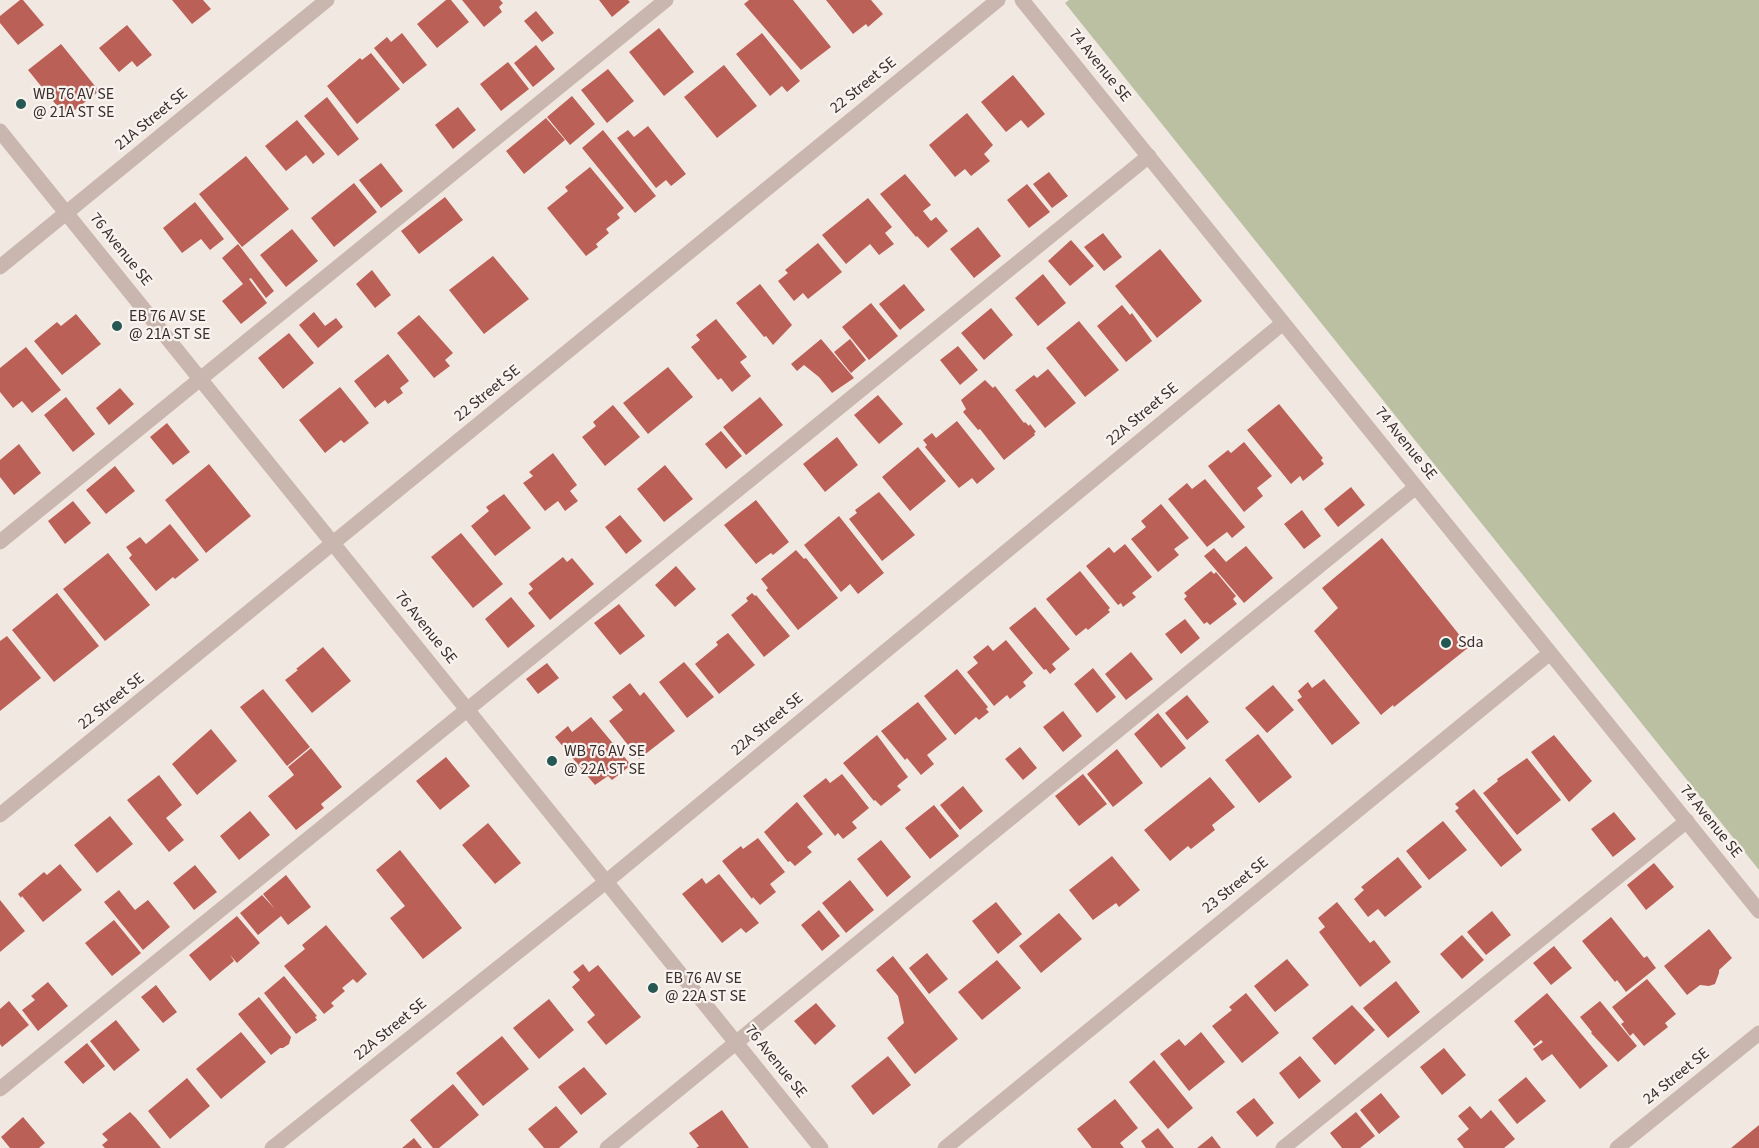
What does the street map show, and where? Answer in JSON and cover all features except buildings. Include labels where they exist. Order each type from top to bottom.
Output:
[{"type":"street","name":"21A Street SE","points":[[0,267],[327,0]]},
{"type":"street","points":[[0,542],[666,0]]},
{"type":"street","name":"22 Street SE","points":[[0,815],[998,0]]},
{"type":"street","name":"74 Avenue SE","points":[[1023,0],[1759,911]]},
{"type":"street","name":"76 Avenue SE","points":[[0,131],[821,1148]]},
{"type":"street","points":[[0,1089],[1149,156]]},
{"type":"street","name":"22A Street SE","points":[[272,1148],[607,882],[1283,323]]},
{"type":"street","points":[[607,1148],[1416,487]]},
{"type":"street","name":"23 Street SE","points":[[945,1148],[1550,652]]},
{"type":"street","points":[[1283,1148],[1687,821]]},
{"type":"street","name":"24 Street SE","points":[[1617,1148],[1759,1033]]},
{"type":"green space","points":[[1069,0],[1759,0],[1759,870],[1065,3]]},
{"type":"place","name":"WB 76 AV SE @ 21A ST SE","points":[[21,104]]},
{"type":"place","name":"EB 76 AV SE @ 21A ST SE","points":[[117,326]]},
{"type":"place","name":"Sda","points":[[1446,643]]},
{"type":"place","name":"WB 76 AV SE @ 22A ST SE","points":[[552,761]]},
{"type":"place","name":"EB 76 AV SE @ 22A ST SE","points":[[653,988]]}]
